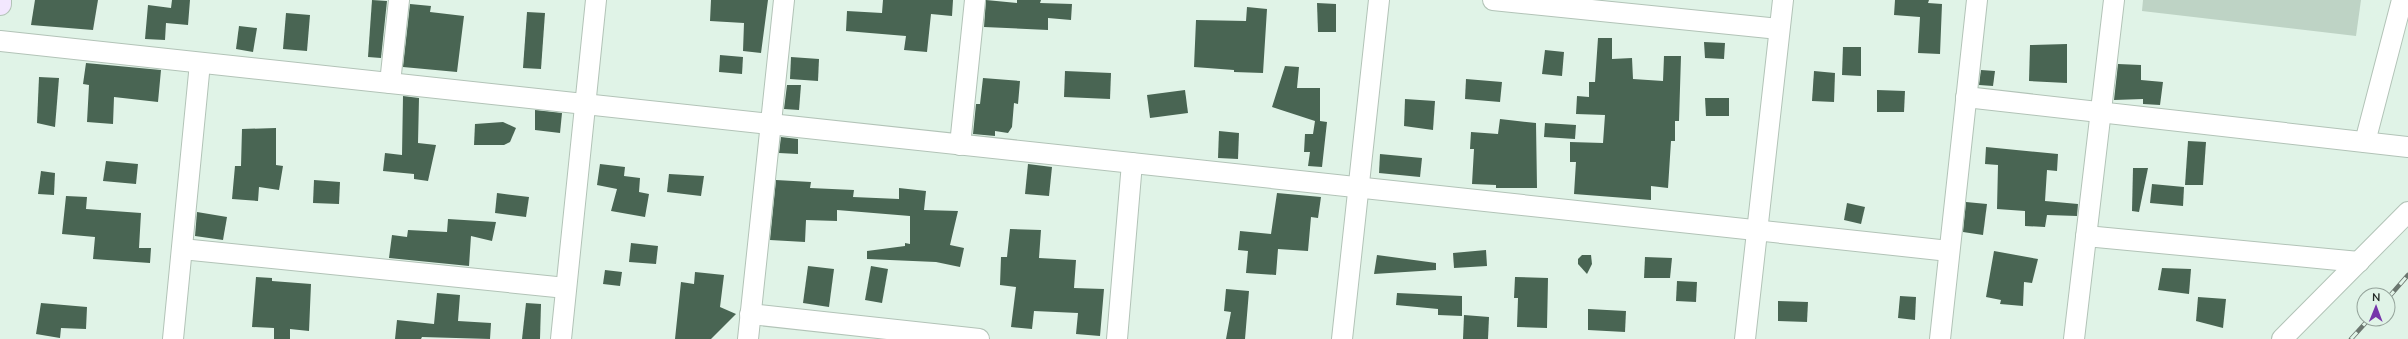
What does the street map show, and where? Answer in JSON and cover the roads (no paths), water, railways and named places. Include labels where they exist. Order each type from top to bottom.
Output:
[{"type":"street","points":[[390,83],[399,0]]},
{"type":"street","points":[[561,339],[596,0]]},
{"type":"street","points":[[748,339],[784,0]]},
{"type":"street","points":[[960,145],[975,0]]},
{"type":"street","points":[[1342,339],[1379,0]]},
{"type":"street","points":[[1492,0],[1779,29]]},
{"type":"street","points":[[1745,339],[1783,0]]},
{"type":"street","points":[[1940,339],[1977,0]]},
{"type":"street","points":[[2074,339],[2114,0]]},
{"type":"street","points":[[2365,142],[2402,0]]},
{"type":"street","points":[[0,41],[1949,252]]},
{"type":"street","points":[[173,339],[200,63]]},
{"type":"street","points":[[1966,97],[2408,147]]},
{"type":"street","points":[[1117,339],[1132,163]]},
{"type":"street","points":[[2282,339],[2408,212]]},
{"type":"street","points":[[2086,236],[2359,262]]},
{"type":"street","points":[[182,249],[566,288]]},
{"type":"street","points":[[750,314],[947,337],[979,339]]},
{"type":"railway","points":[[2396,289],[2408,275]]},
{"type":"railway","points":[[2351,339],[2362,327]]}]
